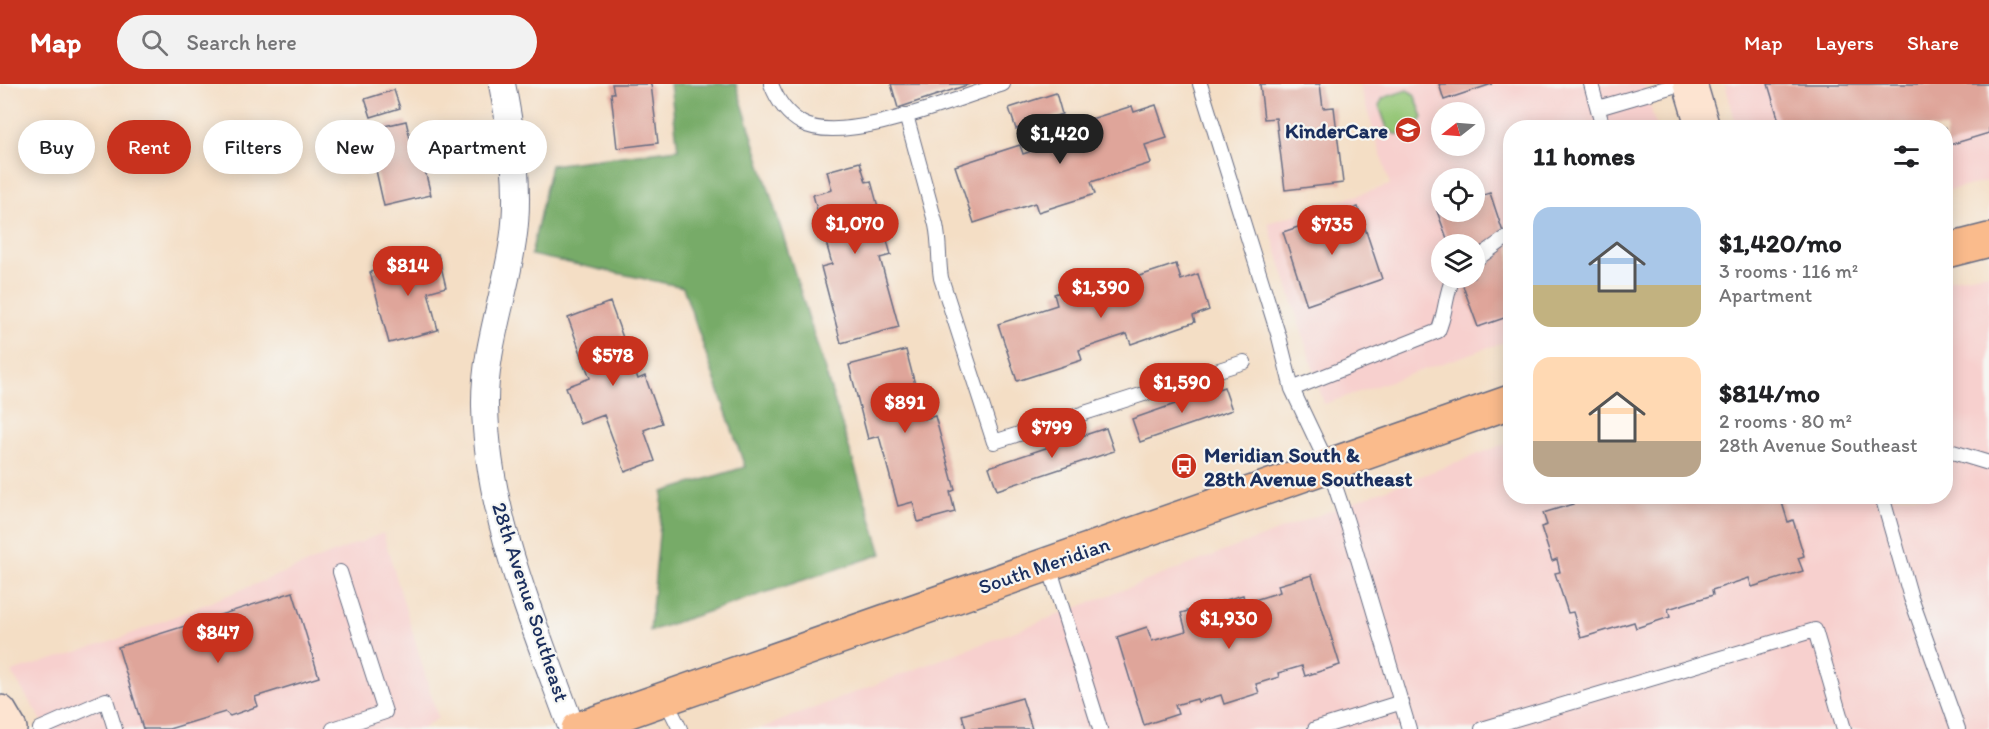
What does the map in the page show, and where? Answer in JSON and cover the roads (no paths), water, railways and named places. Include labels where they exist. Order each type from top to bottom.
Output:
[{"type":"main road","points":[[1953,249],[1989,240]]},
{"type":"main road","name":"South Meridian","points":[[578,729],[621,722],[665,699],[1503,404]]},
{"type":"street","name":"28th Avenue Southeast","points":[[502,84],[514,153],[517,189],[516,214],[513,243],[488,357],[486,432],[496,492],[509,543],[533,624],[572,729]]},
{"type":"street","points":[[1690,84],[1701,120]]},
{"type":"street","points":[[0,712],[10,729]]},
{"type":"lane","points":[[771,84],[788,113],[804,124],[826,129],[862,127],[1003,84]]},
{"type":"lane","points":[[1200,84],[1293,388],[1328,465],[1409,729]]},
{"type":"lane","points":[[1591,84],[1601,120]]},
{"type":"lane","points":[[1598,108],[1680,84]]},
{"type":"lane","points":[[906,115],[936,225],[941,278],[994,442],[1244,362]]},
{"type":"lane","points":[[1485,253],[1503,240]]},
{"type":"lane","points":[[1293,388],[1438,331],[1442,322],[1448,288]]},
{"type":"lane","points":[[1953,452],[1989,463]]},
{"type":"lane","points":[[1884,504],[1911,598],[1958,729]]},
{"type":"lane","points":[[1048,563],[1100,729]]},
{"type":"lane","points":[[333,729],[385,712],[340,572]]},
{"type":"lane","points":[[1482,729],[1815,630],[1844,729]]},
{"type":"lane","points":[[665,699],[680,729]]},
{"type":"lane","points":[[40,729],[106,700],[115,729]]},
{"type":"lane","points":[[1315,729],[1402,702]]},
{"type":"place","name":"KinderCare","points":[[1408,130]]},
{"type":"place","name":"Meridian South & 28th Avenue Southeast","points":[[1184,466]]}]
